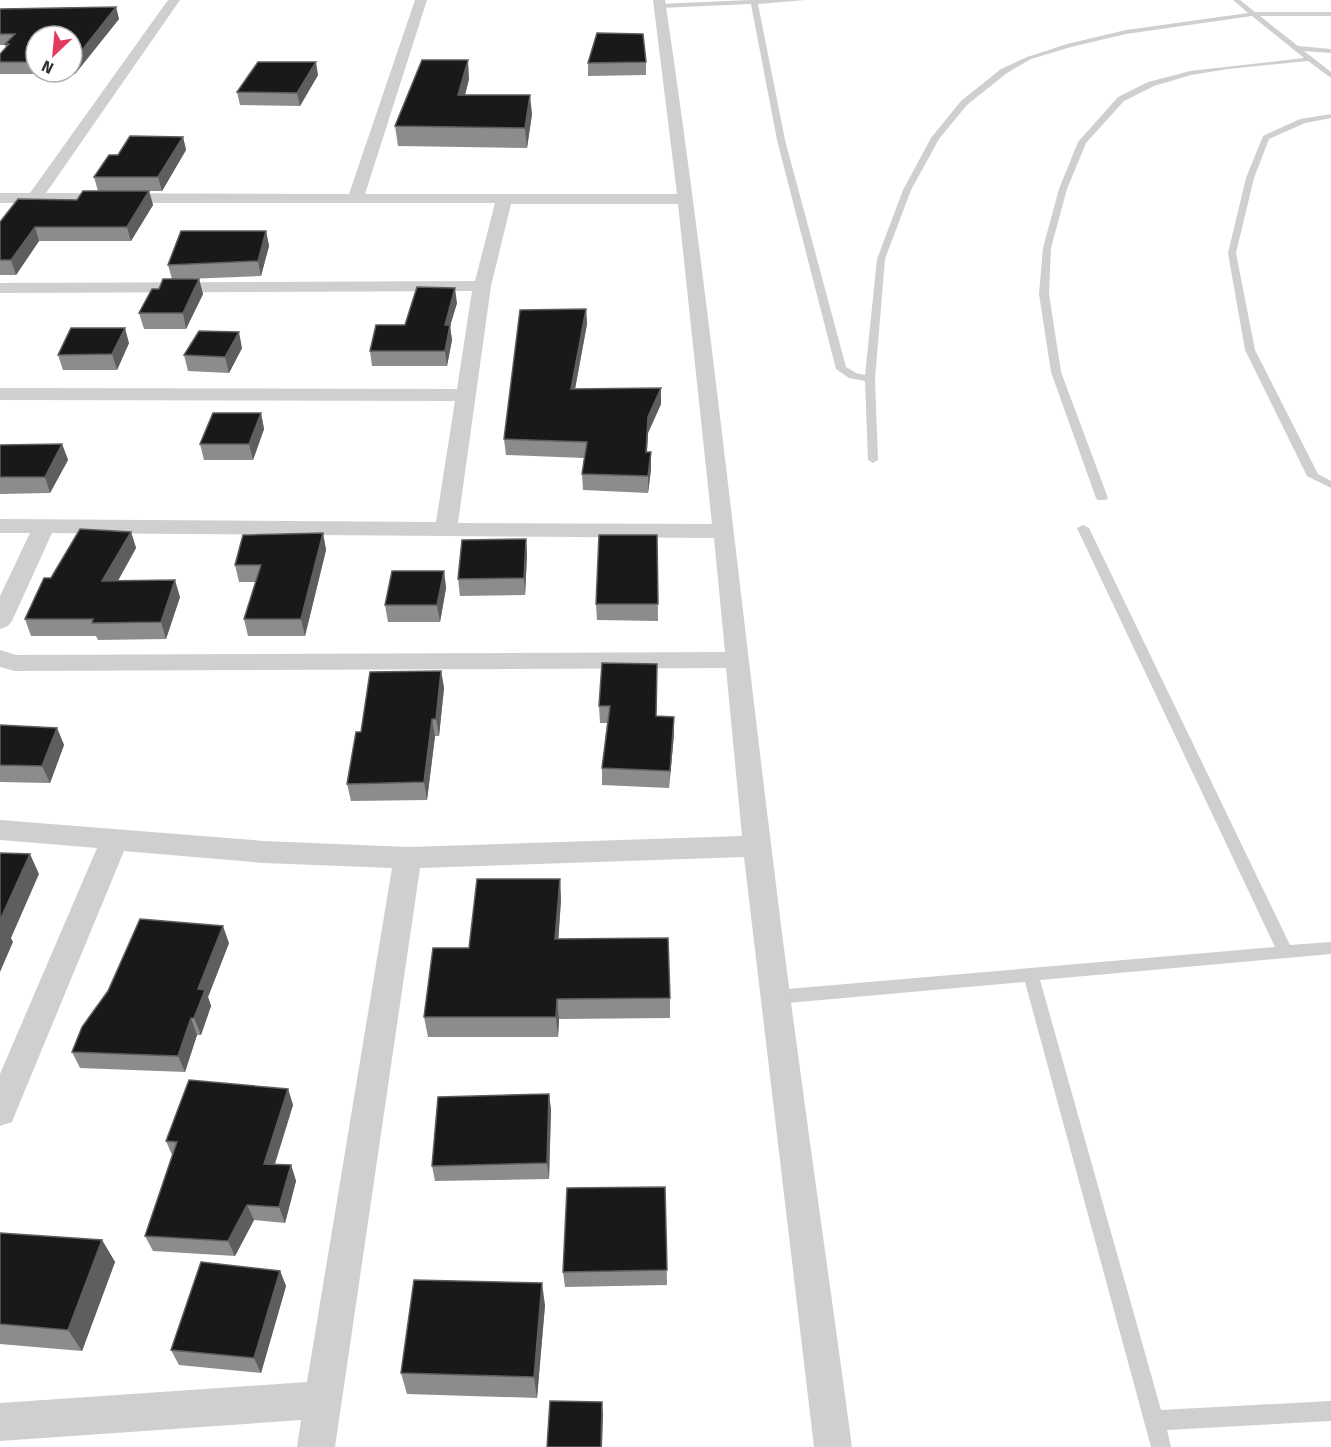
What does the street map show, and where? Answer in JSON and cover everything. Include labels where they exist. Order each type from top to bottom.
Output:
[{"type":"street","points":[[35,198],[174,0]]},
{"type":"street","points":[[355,199],[421,0]]},
{"type":"street","points":[[659,3],[724,531],[757,846],[832,1447]]},
{"type":"street","points":[[0,198],[685,200]]},
{"type":"street","points":[[447,530],[482,286],[504,200]]},
{"type":"street","points":[[0,288],[482,286]]},
{"type":"street","points":[[0,394],[466,396]]},
{"type":"street","points":[[0,526],[724,531]]},
{"type":"street","points":[[0,621],[44,526]]},
{"type":"street","points":[[0,658],[15,663],[737,660]]},
{"type":"street","points":[[0,830],[264,852],[408,858],[757,846]]},
{"type":"street","points":[[0,1112],[115,839]]},
{"type":"street","points":[[316,1447],[408,858]]},
{"type":"street","points":[[0,1422],[323,1400]]},
{"type":"lane","points":[[659,3],[802,0]]},
{"type":"lane","points":[[1236,0],[1331,76]]},
{"type":"lane","points":[[754,2],[762,58],[795,202],[841,369],[853,376],[870,379]]},
{"type":"lane","points":[[873,460],[870,379],[881,259],[907,190],[935,138],[964,103],[1004,71],[1029,58],[1069,45],[1126,32],[1253,14],[1331,14]]},
{"type":"lane","points":[[1296,48],[1331,51]]},
{"type":"lane","points":[[1102,498],[1056,372],[1044,294],[1047,248],[1063,189],[1082,142],[1121,99],[1151,84],[1190,73],[1228,67],[1311,59]]},
{"type":"lane","points":[[1331,116],[1303,121],[1266,138],[1250,178],[1232,252],[1250,350],[1313,476],[1331,485]]},
{"type":"lane","points":[[1083,528],[1286,952]]},
{"type":"lane","points":[[776,998],[1331,948]]},
{"type":"lane","points":[[1031,975],[1161,1447]]},
{"type":"lane","points":[[1154,1421],[1331,1411]]},
{"type":"building","points":[[116,7],[84,48],[84,24],[24,24],[24,62],[0,62],[0,54],[9,44],[5,44],[15,34],[0,34],[0,9]]},
{"type":"building","points":[[597,33],[643,34],[646,62],[588,63]]},
{"type":"building","points":[[422,60],[468,60],[458,95],[530,95],[525,128],[395,126]]},
{"type":"building","points":[[258,62],[316,62],[297,93],[237,92]]},
{"type":"building","points":[[130,136],[183,137],[158,177],[94,177],[109,155],[118,155]]},
{"type":"building","points":[[83,191],[149,191],[127,227],[35,227],[11,260],[0,260],[0,222],[18,199],[77,200]]},
{"type":"building","points":[[181,231],[266,231],[258,261],[168,265]]},
{"type":"building","points":[[163,279],[199,279],[183,313],[139,313],[152,289],[159,289]]},
{"type":"building","points":[[417,287],[455,288],[445,325],[450,325],[445,351],[370,351],[376,325],[405,325]]},
{"type":"building","points":[[586,309],[571,389],[661,388],[648,417],[646,452],[651,452],[648,476],[582,474],[587,442],[504,439],[520,310]]},
{"type":"building","points":[[71,328],[125,328],[112,354],[58,355]]},
{"type":"building","points":[[199,331],[239,332],[225,357],[184,355]]},
{"type":"building","points":[[213,413],[261,413],[249,444],[200,444]]},
{"type":"building","points":[[62,444],[45,477],[0,477],[0,445]]},
{"type":"building","points":[[80,529],[131,532],[102,581],[175,580],[161,622],[92,623],[93,619],[25,619],[44,578],[51,578]]},
{"type":"building","points":[[323,533],[301,619],[244,619],[261,565],[235,565],[243,535]]},
{"type":"building","points":[[599,535],[657,535],[658,604],[596,604]]},
{"type":"building","points":[[526,539],[524,578],[458,579],[462,540]]},
{"type":"building","points":[[392,571],[444,571],[437,605],[385,605]]},
{"type":"building","points":[[602,663],[657,664],[656,716],[674,717],[670,771],[602,768],[610,706],[599,706]]},
{"type":"building","points":[[441,671],[436,719],[432,719],[424,782],[347,784],[356,732],[361,732],[370,672]]},
{"type":"building","points":[[0,725],[57,728],[42,766],[0,765]]},
{"type":"building","points":[[0,853],[30,854],[0,920]]},
{"type":"building","points":[[477,879],[560,879],[555,939],[668,938],[670,998],[557,999],[556,1017],[424,1017],[433,948],[469,948]]},
{"type":"building","points":[[140,919],[223,926],[198,989],[205,990],[194,1018],[191,1018],[178,1056],[72,1052],[82,1027],[108,991]]},
{"type":"building","points":[[189,1080],[288,1089],[264,1164],[291,1165],[279,1207],[247,1205],[228,1241],[145,1236],[177,1142],[166,1141]]},
{"type":"building","points":[[549,1094],[547,1163],[432,1166],[438,1097]]},
{"type":"building","points":[[665,1187],[667,1270],[563,1272],[567,1188]]},
{"type":"building","points":[[0,1233],[102,1240],[68,1330],[0,1324]]},
{"type":"building","points":[[201,1262],[280,1271],[254,1358],[171,1350]]},
{"type":"building","points":[[414,1280],[542,1283],[534,1377],[401,1373]]},
{"type":"building","points":[[550,1401],[602,1402],[601,1447],[547,1447]]}]
